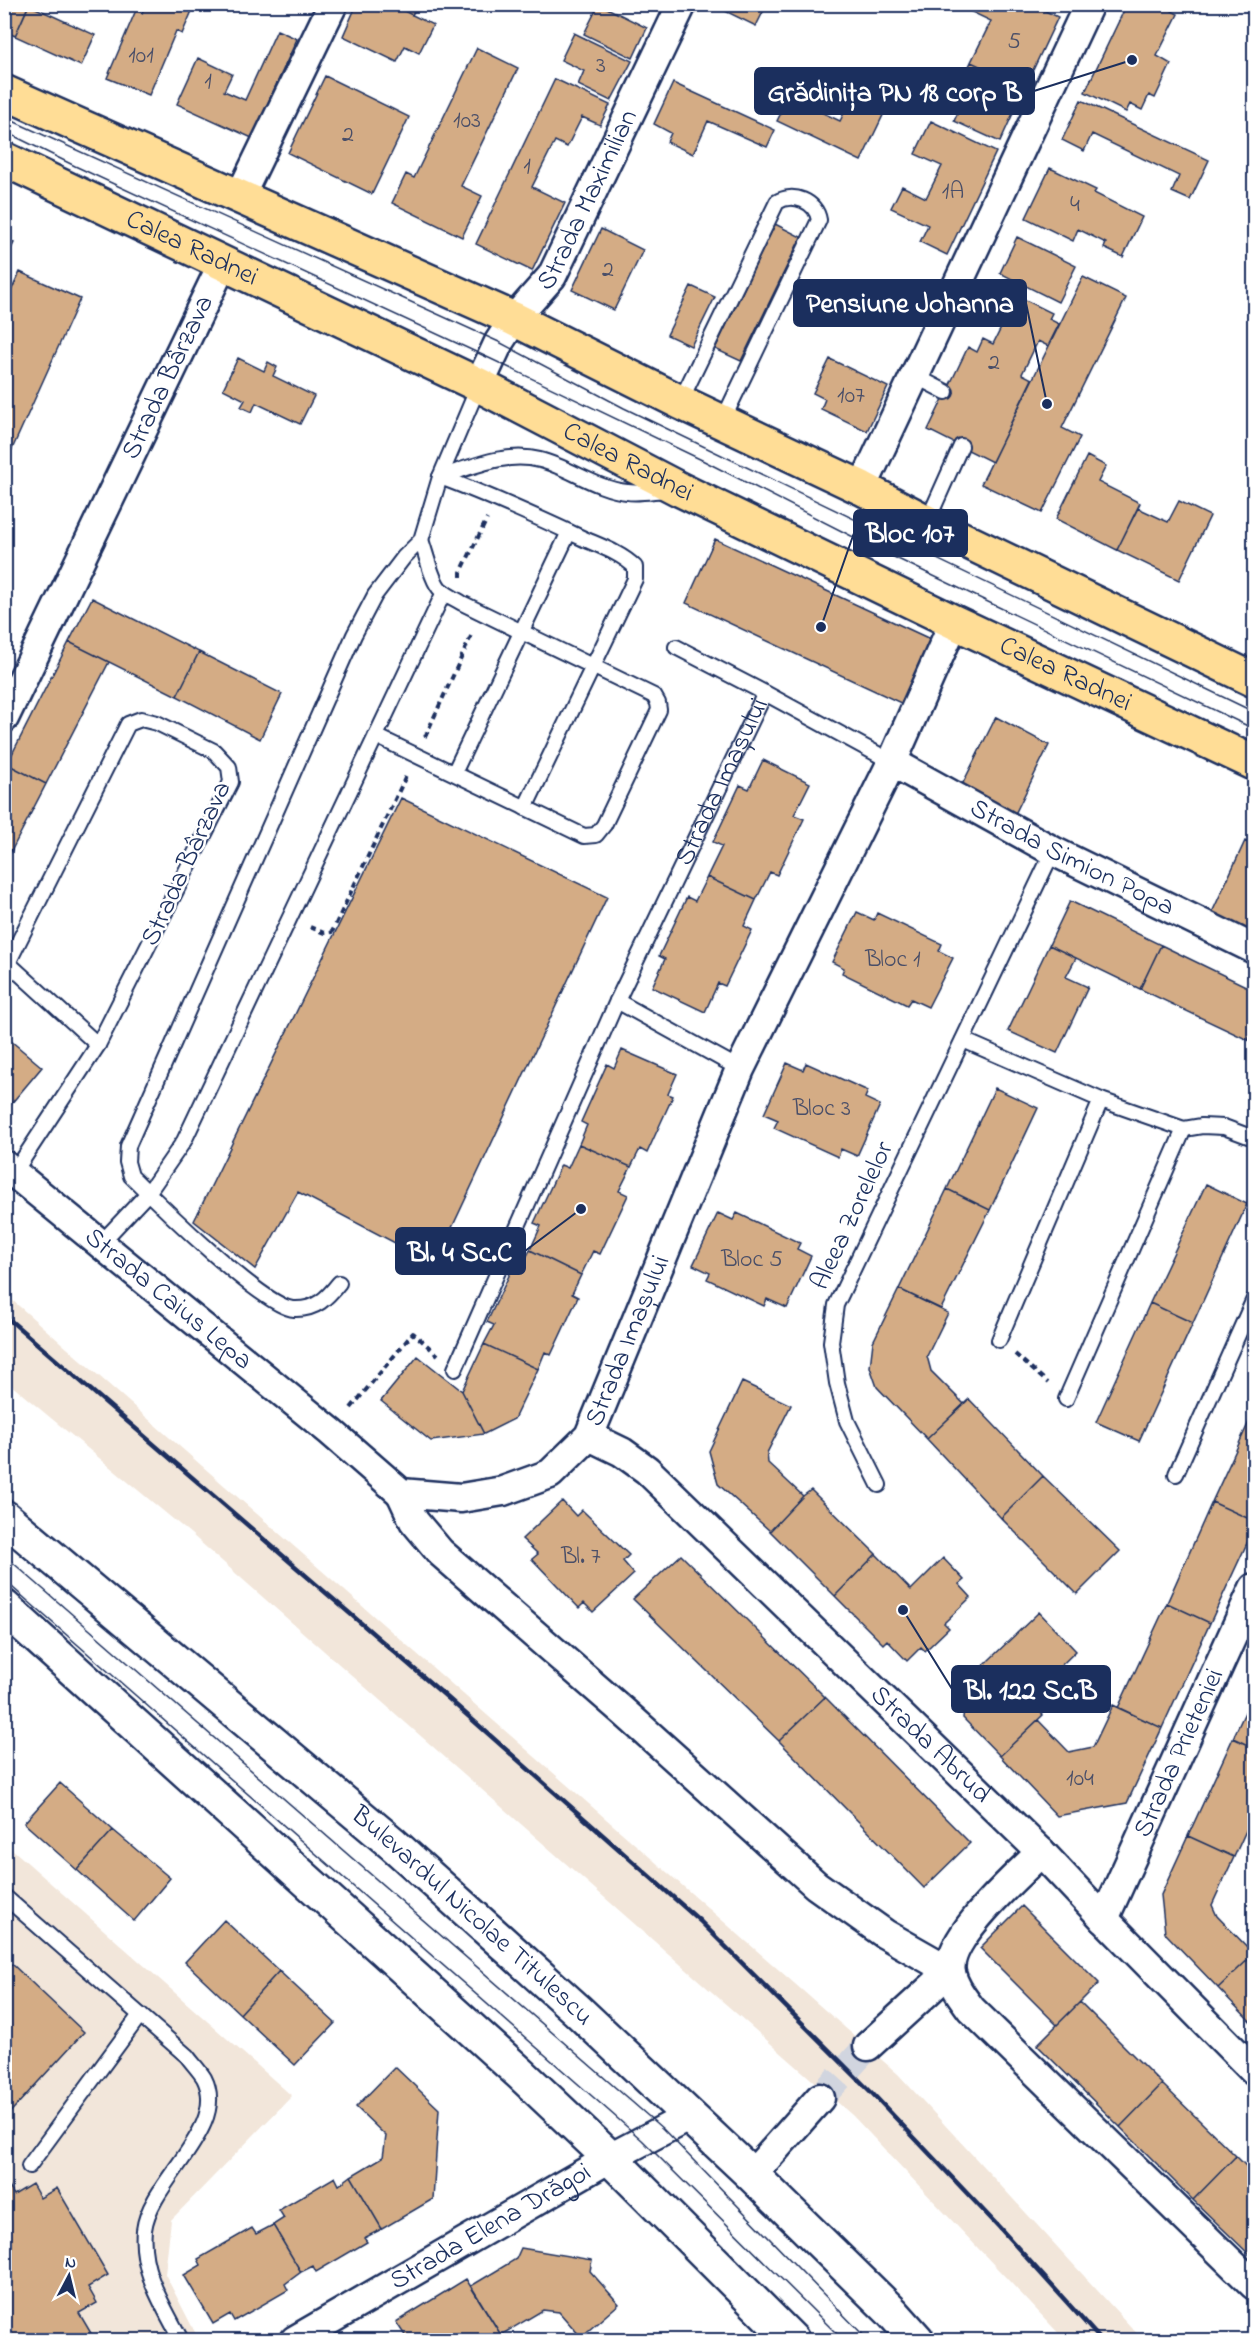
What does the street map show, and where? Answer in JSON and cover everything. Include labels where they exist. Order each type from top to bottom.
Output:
[{"type":"main road","points":[[4,92],[514,319],[680,402],[862,488],[927,522],[1254,680]]},
{"type":"main road","name":"Calea Radnei","points":[[4,159],[478,385],[679,489],[954,622],[1254,763]]},
{"type":"main road","name":"Bulevardul Nicolae Titulescu","points":[[4,1517],[393,1844],[578,2010],[688,2117],[752,2175],[892,2312],[917,2340]]},
{"type":"main road","points":[[4,1607],[522,2074],[610,2158],[792,2340]]},
{"type":"street","points":[[240,196],[333,4]]},
{"type":"street","name":"Strada Maximilian","points":[[478,385],[499,342],[514,319],[552,276],[682,4]]},
{"type":"street","points":[[862,488],[1089,4]]},
{"type":"street","name":"Strada Bârzava","points":[[4,718],[223,263]]},
{"type":"street","name":"Strada Imașului","points":[[401,1493],[462,1498],[503,1491],[550,1474],[590,1436],[740,1069],[892,762],[954,622]]},
{"type":"street","name":"Strada Simion Popa","points":[[892,762],[1053,851],[1254,949]]},
{"type":"street","name":"Strada Caius Lepa","points":[[9,1169],[331,1432]]},
{"type":"street","points":[[331,1432],[401,1493],[414,1521],[440,1552],[625,1713],[816,1885],[885,1934],[950,1971]]},
{"type":"street","name":"Strada Abrud","points":[[590,1436],[622,1452],[647,1470],[1041,1852],[1104,1920],[1254,2071]]},
{"type":"street","name":"Strada Prieteniei","points":[[1104,1920],[1254,1588]]},
{"type":"street","points":[[1041,1852],[978,1915],[960,1940],[952,1956],[950,1971],[957,1990],[971,2009],[1254,2285]]},
{"type":"street","points":[[868,2046],[950,1971]]},
{"type":"street","points":[[752,2175],[820,2098]]},
{"type":"street","name":"Strada Elena Drăgoi","points":[[313,2336],[610,2158],[688,2117]]},
{"type":"lane","points":[[680,402],[777,202],[785,197],[793,197],[813,206],[818,213],[819,220],[722,422]]},
{"type":"lane","points":[[915,376],[946,392]]},
{"type":"lane","points":[[339,1282],[325,1300],[310,1308],[292,1310],[270,1299],[249,1283],[130,1176],[127,1162],[128,1146],[354,635],[375,595],[404,557],[421,540],[441,477],[478,385]]},
{"type":"lane","points":[[927,522],[961,446]]},
{"type":"lane","points":[[441,477],[502,459],[522,458],[540,460],[581,477],[627,492],[679,489]]},
{"type":"lane","points":[[441,477],[497,499],[628,559],[635,567],[635,579],[525,808]]},
{"type":"lane","points":[[454,773],[569,532]]},
{"type":"lane","points":[[376,736],[584,836],[596,835],[604,825],[656,717],[658,703],[654,696],[444,592],[432,577],[430,563],[421,540]]},
{"type":"lane","points":[[100,1244],[148,1193],[184,1141],[444,592]]},
{"type":"lane","points":[[676,647],[765,693]]},
{"type":"lane","name":"Strada Imașului","points":[[455,1369],[617,1001],[765,693],[892,762]]},
{"type":"lane","name":"Strada Bârzava","points":[[9,1169],[98,1045],[231,782],[229,767],[214,751],[157,723],[141,719],[128,724],[6,961],[98,1045]]},
{"type":"lane","name":"Aleea Zorelelor","points":[[879,1485],[847,1421],[837,1383],[831,1342],[836,1305],[1053,851]]},
{"type":"lane","points":[[617,1001],[740,1069]]},
{"type":"lane","points":[[963,1040],[1101,1100],[1184,1129],[1202,1126],[1224,1127],[1248,1136]]},
{"type":"lane","points":[[999,1340],[1101,1100]]},
{"type":"lane","points":[[1066,1399],[1184,1129]]},
{"type":"lane","points":[[1176,1474],[1254,1299]]},
{"type":"lane","points":[[4,1896],[187,2056],[203,2078],[209,2093],[207,2111],[199,2134],[154,2200],[144,2228],[144,2254],[148,2274],[181,2340]]},
{"type":"lane","points":[[29,2166],[140,2014]]},
{"type":"path","points":[[331,1432],[412,1333],[455,1369]]},
{"type":"path","points":[[999,1340],[1066,1399]]},
{"type":"shaded area","points":[[4,1293],[898,2074],[1143,2340],[1065,2340],[853,2116],[191,1534],[5,1380]]},
{"type":"shaded area","points":[[4,1842],[292,2096],[171,2220],[165,2274],[199,2340],[5,2340]]},
{"type":"building","points":[[4,4],[29,4],[15,36],[4,31]]},
{"type":"building","points":[[146,4],[195,4],[182,34],[176,31],[149,95],[107,78],[136,10],[142,13]]},
{"type":"building","points":[[357,4],[390,4],[433,25],[419,53],[405,46],[397,62],[343,36]]},
{"type":"building","points":[[390,4],[418,4],[412,15]]},
{"type":"building","points":[[599,4],[647,28],[633,58],[584,34]]},
{"type":"building","points":[[726,4],[767,4],[756,26],[723,10]]},
{"type":"building","points":[[955,4],[1031,4],[1058,17],[1025,87],[971,62],[991,21]]},
{"type":"building","points":[[1127,4],[1175,4],[1172,11],[1178,14],[1157,56],[1171,64],[1155,98],[1149,95],[1142,110],[1130,104],[1126,112],[1085,92]]},
{"type":"building","points":[[29,5],[95,35],[81,66],[15,36]]},
{"type":"building","points":[[277,30],[297,39],[252,138],[177,104],[198,58],[232,74],[224,91],[245,100]]},
{"type":"building","points":[[574,33],[632,61],[611,101],[578,85],[584,71],[561,60]]},
{"type":"building","points":[[477,48],[518,68],[461,186],[482,196],[462,237],[392,203],[406,174],[414,178]]},
{"type":"building","points":[[971,62],[1025,87],[1000,142],[954,121],[967,93],[958,89]]},
{"type":"building","points":[[325,76],[409,117],[372,194],[288,153]]},
{"type":"building","points":[[555,79],[610,105],[600,125],[582,117],[567,147],[555,141],[532,187],[565,203],[532,271],[476,244]]},
{"type":"building","points":[[673,83],[775,130],[767,147],[708,121],[693,154],[667,142],[671,133],[654,124]]},
{"type":"building","points":[[854,93],[886,109],[861,161],[777,121],[789,97],[840,121]]},
{"type":"building","points":[[1081,100],[1209,160],[1190,200],[1172,192],[1179,176],[1092,134],[1084,151],[1062,140]]},
{"type":"building","points":[[931,121],[996,152],[947,255],[920,242],[928,225],[891,208],[902,186],[926,198],[942,166],[915,154]]},
{"type":"building","points":[[1050,168],[1096,190],[1094,193],[1142,217],[1123,257],[1104,248],[1106,243],[1078,229],[1073,241],[1026,218]]},
{"type":"building","points":[[775,224],[801,237],[741,361],[715,349]]},
{"type":"building","points":[[601,229],[643,250],[614,310],[572,290]]},
{"type":"building","points":[[1017,237],[1076,266],[1058,302],[1000,273]]},
{"type":"building","points":[[4,239],[14,243],[4,263]]},
{"type":"building","points":[[20,272],[80,299],[4,467],[4,306]]},
{"type":"building","points":[[1083,277],[1126,298],[1062,428],[1080,437],[1042,513],[981,484]]},
{"type":"building","points":[[995,285],[1052,313],[1049,319],[1059,324],[1048,346],[1038,341],[1022,374],[1032,379],[992,462],[928,430],[968,347],[977,352],[983,339],[993,344],[1001,328],[979,317]]},
{"type":"building","points":[[691,286],[715,297],[691,346],[667,335]]},
{"type":"building","points":[[238,358],[264,371],[268,362],[277,367],[273,376],[314,396],[300,424],[256,403],[252,412],[241,407],[245,400],[223,389]]},
{"type":"building","points":[[830,359],[888,387],[867,431],[821,409],[825,399],[813,393]]},
{"type":"building","points":[[1087,456],[1106,466],[1098,482],[1140,503],[1117,550],[1056,519]]},
{"type":"building","points":[[1179,501],[1210,516],[1179,580],[1117,550],[1138,508],[1168,522]]},
{"type":"building","points":[[715,539],[930,639],[903,704],[686,603]]},
{"type":"building","points":[[92,598],[199,652],[177,696],[69,642]]},
{"type":"building","points":[[69,642],[109,662],[46,784],[7,764]]},
{"type":"building","points":[[199,652],[282,694],[260,739],[177,696]]},
{"type":"building","points":[[996,717],[1049,745],[1014,816],[961,787]]},
{"type":"building","points":[[763,760],[810,783],[794,815],[804,819],[777,875],[770,872],[756,900],[707,877],[722,846],[713,842],[740,785],[749,789]]},
{"type":"building","points":[[7,764],[46,784],[4,865],[4,768]]},
{"type":"building","points":[[401,798],[607,897],[435,1264],[298,1192],[255,1269],[194,1221]]},
{"type":"building","points":[[1245,841],[1254,845],[1254,927],[1250,937],[1210,917]]},
{"type":"building","points":[[707,877],[756,900],[744,926],[752,930],[725,986],[718,983],[705,1012],[652,987],[665,959],[659,956],[687,897],[695,901]]},
{"type":"building","points":[[1070,901],[1161,945],[1140,989],[1049,945]]},
{"type":"building","points":[[857,912],[874,920],[877,913],[942,944],[939,951],[953,958],[928,1007],[911,999],[907,1005],[842,973],[844,968],[832,962]]},
{"type":"building","points":[[1049,945],[1076,958],[1066,977],[1088,987],[1057,1053],[1008,1031]]},
{"type":"building","points":[[1161,945],[1254,990],[1254,1025],[1248,1040],[1140,989]]},
{"type":"building","points":[[1254,1025],[1254,1043],[1248,1040]]},
{"type":"building","points":[[4,1035],[42,1067],[11,1104],[4,1099]]},
{"type":"building","points":[[622,1050],[677,1074],[668,1094],[673,1096],[647,1153],[640,1149],[631,1167],[579,1144],[587,1125],[581,1122],[607,1064],[614,1068]]},
{"type":"building","points":[[787,1063],[803,1070],[806,1063],[868,1091],[865,1098],[880,1105],[857,1156],[841,1149],[838,1157],[774,1128],[778,1120],[764,1114]]},
{"type":"building","points":[[995,1088],[1038,1108],[990,1210],[947,1189]]},
{"type":"building","points":[[579,1144],[631,1167],[619,1191],[628,1195],[600,1254],[593,1251],[581,1275],[530,1250],[541,1226],[534,1223],[561,1165],[568,1168]]},
{"type":"building","points":[[1206,1184],[1247,1204],[1193,1323],[1150,1303]]},
{"type":"building","points":[[1254,1187],[1254,1207],[1247,1204]]},
{"type":"building","points":[[947,1189],[990,1210],[941,1309],[899,1289]]},
{"type":"building","points":[[718,1213],[733,1220],[737,1213],[800,1243],[797,1249],[811,1256],[787,1308],[767,1299],[764,1306],[707,1279],[710,1273],[693,1265]]},
{"type":"building","points":[[530,1250],[581,1275],[572,1294],[578,1297],[551,1355],[545,1352],[538,1369],[484,1344],[494,1325],[487,1322],[514,1265],[521,1268]]},
{"type":"building","points":[[899,1289],[948,1313],[927,1356],[931,1371],[964,1404],[927,1439],[877,1387],[870,1367],[873,1342]]},
{"type":"building","points":[[1150,1303],[1193,1323],[1139,1441],[1096,1422]]},
{"type":"building","points":[[484,1344],[538,1369],[514,1419],[484,1434],[462,1391]]},
{"type":"building","points":[[418,1356],[462,1391],[484,1434],[431,1441],[381,1401]]},
{"type":"building","points":[[742,1382],[791,1405],[767,1453],[768,1463],[803,1496],[770,1531],[718,1484],[709,1451]]},
{"type":"building","points":[[969,1399],[1043,1476],[1001,1518],[927,1439]]},
{"type":"building","points":[[1254,1411],[1254,1521],[1212,1502]]},
{"type":"building","points":[[1043,1476],[1120,1551],[1077,1594],[1001,1518]]},
{"type":"building","points":[[811,1490],[876,1554],[835,1596],[770,1531]]},
{"type":"building","name":"Bl. 7","points":[[562,1501],[576,1516],[582,1510],[629,1555],[623,1561],[634,1574],[593,1612],[584,1603],[579,1608],[532,1559],[538,1554],[522,1539]]},
{"type":"building","points":[[1212,1502],[1254,1521],[1254,1528],[1210,1623],[1167,1603]]},
{"type":"building","points":[[876,1554],[911,1590],[943,1558],[964,1580],[959,1584],[971,1597],[944,1623],[949,1628],[925,1651],[921,1647],[907,1661],[887,1640],[883,1644],[835,1596]]},
{"type":"building","points":[[681,1555],[825,1697],[779,1741],[633,1599]]},
{"type":"building","points":[[1167,1603],[1210,1623],[1162,1728],[1118,1708]]},
{"type":"building","points":[[1039,1612],[1076,1651],[1027,1699],[1043,1715],[1000,1756],[963,1718],[967,1681]]},
{"type":"building","points":[[1254,1693],[1254,1748],[1233,1738]]},
{"type":"building","points":[[825,1697],[970,1843],[924,1888],[779,1741]]},
{"type":"building","points":[[1113,1705],[1162,1728],[1127,1803],[1057,1816],[1000,1756],[1038,1720],[1069,1752],[1093,1747]]},
{"type":"building","points":[[1233,1738],[1254,1748],[1254,1813],[1234,1857],[1188,1836]]},
{"type":"building","points":[[60,1783],[113,1830],[77,1870],[24,1823]]},
{"type":"building","points":[[113,1830],[170,1878],[134,1921],[77,1870]]},
{"type":"building","points":[[1188,1836],[1234,1857],[1212,1905],[1217,1916],[1254,1954],[1218,1988],[1165,1933],[1161,1895]]},
{"type":"building","points":[[1022,1906],[1099,1983],[1057,2025],[980,1948]]},
{"type":"building","points":[[224,1920],[279,1971],[240,2014],[185,1962]]},
{"type":"building","points":[[1254,1954],[1254,2025],[1218,1988]]},
{"type":"building","points":[[12,1964],[84,2032],[4,2119],[4,1972]]},
{"type":"building","points":[[279,1971],[335,2023],[295,2065],[240,2014]]},
{"type":"building","points":[[1080,2002],[1162,2084],[1120,2127],[1037,2045]]},
{"type":"building","points":[[395,2067],[439,2109],[433,2199],[382,2229],[351,2176],[383,2157],[386,2136],[356,2107]]},
{"type":"building","points":[[1162,2084],[1236,2156],[1193,2200],[1120,2127]]},
{"type":"building","points":[[1236,2156],[1254,2174],[1254,2259],[1193,2200]]},
{"type":"building","points":[[351,2176],[382,2229],[364,2238],[367,2242],[316,2272],[313,2266],[301,2272],[273,2225],[284,2218],[279,2210],[335,2177],[339,2185]]},
{"type":"building","points":[[4,2179],[14,2195],[32,2184],[40,2198],[57,2188],[108,2275],[88,2287],[97,2303],[79,2313],[95,2340],[4,2340]]},
{"type":"building","points":[[273,2225],[301,2272],[285,2284],[288,2290],[234,2321],[230,2314],[213,2324],[184,2275],[201,2265],[198,2259],[252,2228],[256,2234]]},
{"type":"building","points":[[521,2248],[592,2260],[590,2271],[619,2304],[581,2337],[559,2312],[543,2310],[501,2335],[471,2286],[516,2259]]},
{"type":"building","points":[[466,2279],[501,2335],[493,2340],[408,2340],[396,2322]]},
{"type":"tunnel","points":[[820,2098],[868,2046]]},
{"type":"tram line","points":[[4,117],[499,342],[624,408],[1254,712]]},
{"type":"tram line","points":[[4,131],[491,359],[704,461],[877,549],[1254,729]]},
{"type":"tram line","points":[[4,1555],[663,2129],[868,2340]]},
{"type":"tram line","points":[[4,1580],[642,2140],[843,2340]]},
{"type":"railway","points":[[4,1315],[449,1699],[700,1921],[871,2092],[999,2227],[1101,2340]]},
{"type":"place","name":"Grădinița PN 18 corp B","points":[[1132,60]]},
{"type":"place","name":"Pensiune Johanna","points":[[1047,404]]},
{"type":"place","name":"Bloc 107","points":[[821,627]]},
{"type":"place","name":"Bl. 4 Sc.C","points":[[581,1209]]},
{"type":"place","name":"Bl. 122 Sc.B","points":[[903,1610]]}]
